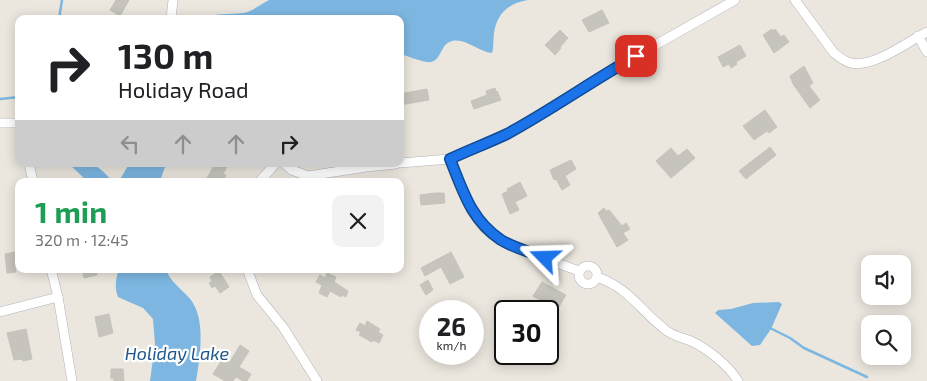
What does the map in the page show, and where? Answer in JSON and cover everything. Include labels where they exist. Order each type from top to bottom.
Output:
[{"type":"street","points":[[172,15],[173,0]]},
{"type":"street","points":[[404,163],[450,159],[506,134],[550,109],[606,73],[735,0]]},
{"type":"street","points":[[795,0],[834,53],[841,59],[850,62],[864,64],[875,60],[927,32]]},
{"type":"street","points":[[918,36],[927,52]]},
{"type":"street","points":[[0,123],[15,123]]},
{"type":"street","points":[[450,159],[471,208],[482,225],[503,241],[579,272]]},
{"type":"street","points":[[263,178],[272,167]]},
{"type":"street","points":[[288,167],[308,176],[360,167]]},
{"type":"street","points":[[579,272],[586,266],[592,267],[596,271],[597,276],[629,294],[666,330],[679,338],[699,346],[728,368],[738,381]]},
{"type":"street","points":[[579,272],[580,281],[585,284],[591,284],[597,276]]},
{"type":"street","points":[[53,273],[72,381]]},
{"type":"street","points":[[249,273],[257,295],[284,327],[317,381]]},
{"type":"street","points":[[0,312],[58,297]]},
{"type":"water","points":[[269,0],[528,0],[510,6],[501,15],[494,33],[492,53],[462,41],[452,41],[445,46],[438,57],[432,62],[404,55],[404,15],[218,15],[237,14],[253,10]]},
{"type":"water","points":[[72,167],[98,167],[109,178],[84,178]]},
{"type":"water","points":[[127,167],[165,167],[161,178],[121,178]]},
{"type":"water","name":"Holiday Lake","points":[[118,273],[168,273],[191,300],[199,318],[201,339],[196,381],[150,381],[155,344],[153,319],[143,308],[118,297],[116,290]]},
{"type":"water","points":[[779,302],[782,304],[771,329],[760,345],[752,346],[715,313],[718,310],[731,309],[753,303]]},
{"type":"building","points":[[116,0],[129,0],[121,15],[110,10]]},
{"type":"building","points":[[602,10],[609,23],[589,32],[582,20]]},
{"type":"building","points":[[772,29],[773,31],[775,29],[781,37],[784,35],[789,42],[774,53],[763,35]]},
{"type":"building","points":[[560,30],[568,38],[555,55],[545,45]]},
{"type":"building","points":[[740,45],[746,56],[736,62],[737,64],[731,68],[729,64],[723,67],[718,57]]},
{"type":"building","points":[[804,66],[813,83],[809,86],[820,100],[810,108],[793,84],[790,76]]},
{"type":"building","points":[[495,88],[501,100],[474,109],[471,101],[487,95],[486,91]]},
{"type":"building","points":[[427,89],[429,100],[404,104],[404,93]]},
{"type":"building","points":[[765,110],[777,127],[754,140],[743,126]]},
{"type":"building","points":[[770,147],[776,155],[746,179],[739,171]]},
{"type":"building","points":[[671,148],[678,156],[687,149],[695,158],[671,178],[656,161]]},
{"type":"building","points":[[571,160],[576,169],[565,176],[570,185],[562,190],[556,179],[554,180],[550,170]]},
{"type":"building","points":[[213,167],[226,167],[223,174],[226,175],[224,178],[207,178]]},
{"type":"building","points":[[520,182],[527,196],[515,202],[519,210],[510,214],[502,194]]},
{"type":"building","points":[[444,193],[445,203],[421,205],[420,195]]},
{"type":"building","points":[[604,208],[606,211],[609,210],[622,226],[626,223],[630,229],[623,233],[628,240],[617,247],[598,213]]},
{"type":"building","points":[[15,252],[15,272],[7,273],[5,254]]},
{"type":"building","points":[[451,252],[464,277],[450,284],[441,267],[425,276],[421,268]]},
{"type":"building","points":[[83,273],[97,273],[97,275],[84,278]]},
{"type":"building","points":[[216,273],[220,273],[229,287],[220,293],[215,286],[212,288],[209,283],[212,281],[210,277]]},
{"type":"building","points":[[327,273],[336,277],[334,282],[348,291],[346,297],[342,295],[341,297],[330,291],[327,297],[319,293],[322,285],[316,282],[320,275],[325,278]]},
{"type":"building","points":[[428,280],[433,290],[426,295],[420,285]]},
{"type":"building","points":[[542,282],[566,295],[559,307],[559,300],[540,300],[533,296]]},
{"type":"building","points":[[109,314],[113,333],[99,337],[95,317]]},
{"type":"building","points":[[367,321],[380,329],[378,332],[383,335],[379,343],[373,340],[372,342],[359,335],[361,332],[356,330],[360,323],[365,326]]},
{"type":"building","points":[[26,329],[32,359],[14,360],[7,333]]},
{"type":"building","points":[[240,345],[249,351],[239,367],[251,374],[247,381],[236,377],[233,381],[225,381],[213,374],[223,358],[230,362]]},
{"type":"building","points":[[111,369],[123,369],[124,381],[114,381],[113,378],[111,379]]},
{"type":"waterway","points":[[60,15],[62,0]]},
{"type":"waterway","points":[[0,99],[15,97]]},
{"type":"waterway","points":[[770,328],[790,338],[804,348],[867,377]]},
{"type":"route","points":[[545,258],[503,241],[482,225],[471,208],[450,159],[506,134],[636,56]]}]
